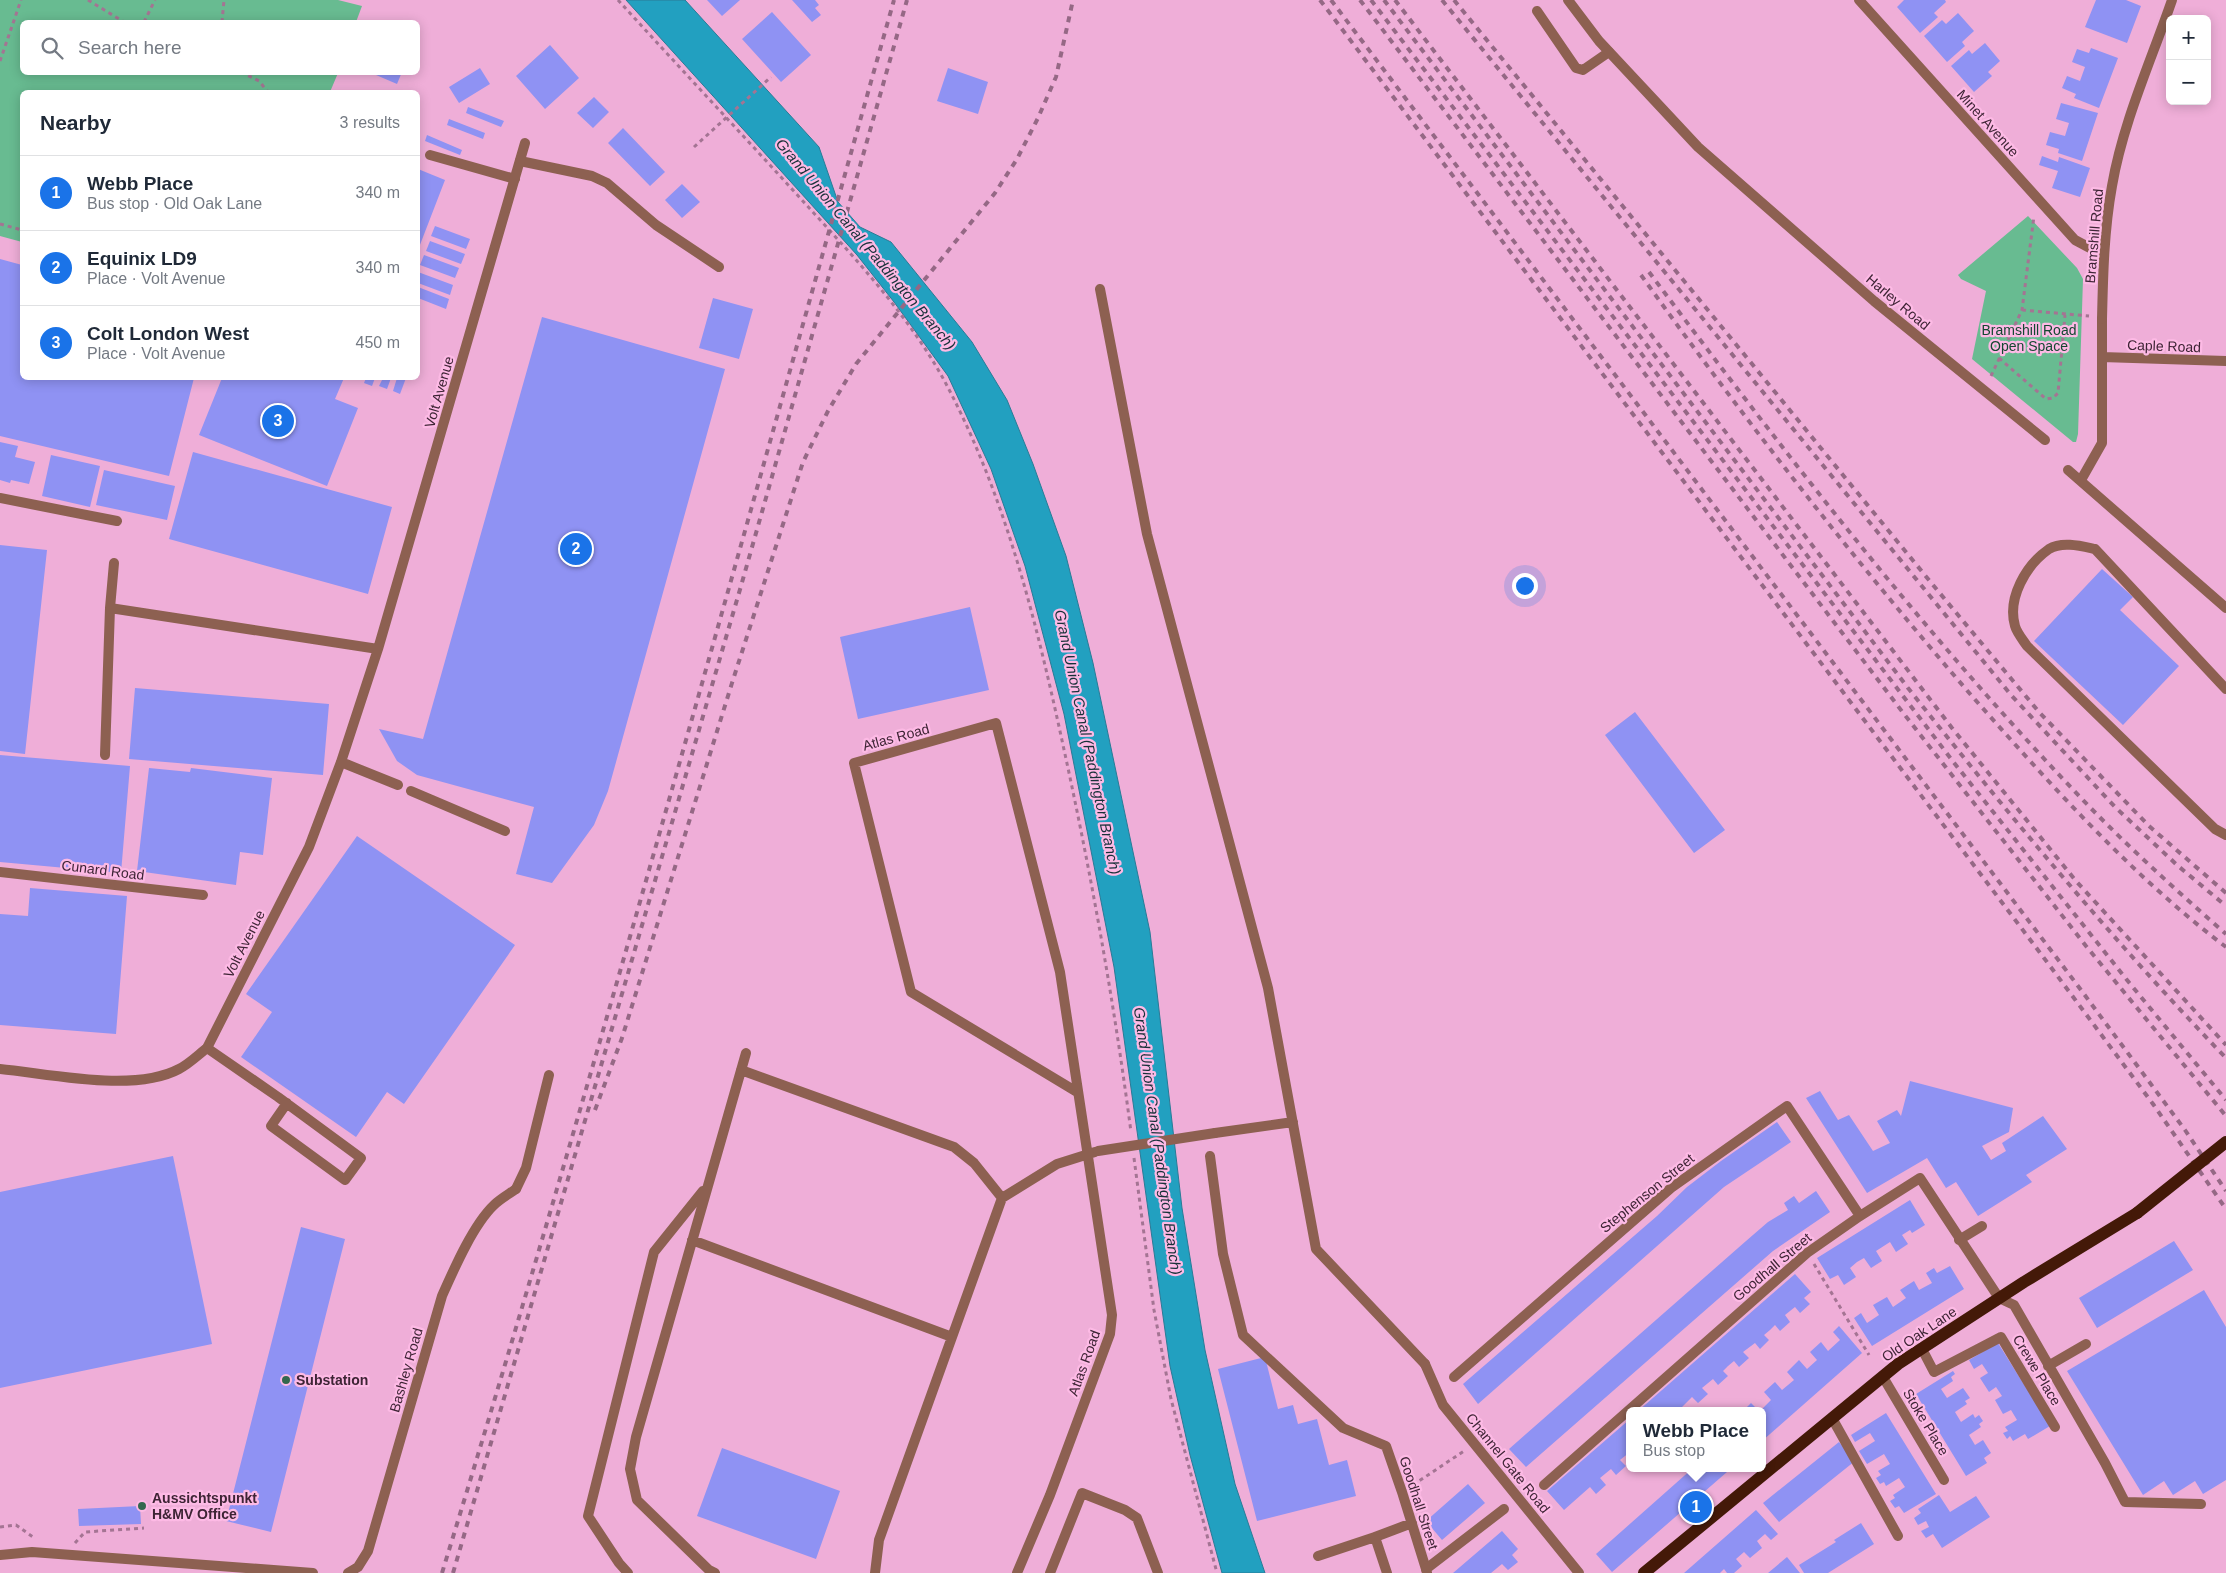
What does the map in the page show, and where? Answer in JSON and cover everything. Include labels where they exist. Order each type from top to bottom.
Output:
[{"type":"main road","name":"Old Oak Lane","points":[[1644,1573],[1898,1364],[1922,1350],[1998,1298],[2137,1213],[2226,1142]]},
{"type":"street","name":"Harley Road","points":[[1568,0],[1609,52],[1698,147],[1874,301],[2045,440]]},
{"type":"street","name":"Minet Avenue","points":[[1859,0],[2075,240],[2103,255]]},
{"type":"street","name":"Bramshill Road","points":[[2081,480],[2102,443],[2103,255],[2112,186],[2120,150],[2172,0]]},
{"type":"street","points":[[1537,11],[1576,68],[1583,70],[1609,52]]},
{"type":"street","name":"Volt Avenue","points":[[0,1069],[124,1082],[164,1076],[180,1069],[207,1048],[309,848],[342,762],[378,649],[525,143]]},
{"type":"street","points":[[430,155],[515,179]]},
{"type":"street","points":[[520,161],[592,176],[607,183],[656,224],[719,267]]},
{"type":"street","name":"Channel Gate Road","points":[[1100,290],[1147,534],[1268,988],[1316,1249],[1425,1364],[1443,1405],[1579,1573]]},
{"type":"street","name":"Caple Road","points":[[2102,357],[2226,361]]},
{"type":"street","points":[[2068,470],[2226,608]]},
{"type":"street","points":[[0,498],[117,521]]},
{"type":"street","points":[[2226,689],[2095,550],[2079,545],[2050,548],[2021,581],[2015,597],[2013,615],[2015,628],[2027,646],[2215,829],[2226,835]]},
{"type":"street","points":[[105,755],[110,608],[114,563]]},
{"type":"street","points":[[110,608],[378,649]]},
{"type":"street","name":"Atlas Road","points":[[1018,1573],[1050,1495],[1110,1334],[1112,1315],[1094,1152],[1077,1092],[1060,972],[996,724],[854,763],[910,992],[1077,1092]]},
{"type":"street","points":[[342,762],[398,785]]},
{"type":"street","points":[[411,790],[505,831]]},
{"type":"street","name":"Cunard Road","points":[[0,872],[203,895]]},
{"type":"street","points":[[207,1048],[287,1103],[361,1158],[345,1180],[271,1126],[287,1103]]},
{"type":"street","points":[[715,1573],[709,1570],[638,1500],[630,1470],[636,1437],[746,1053]]},
{"type":"street","points":[[741,1070],[954,1147],[974,1162],[1002,1198]]},
{"type":"street","name":"Bashley Road","points":[[348,1573],[358,1567],[368,1551],[442,1296],[453,1270],[471,1237],[494,1205],[516,1189],[526,1168],[549,1075]]},
{"type":"street","name":"Stephenson Street","points":[[1454,1377],[1671,1188],[1787,1106],[1860,1216]]},
{"type":"street","points":[[875,1573],[879,1540],[1002,1198],[1057,1164],[1094,1152],[1293,1122]]},
{"type":"street","name":"Goodhall Street","points":[[1210,1156],[1223,1254],[1243,1335],[1343,1428],[1386,1446],[1426,1571],[1504,1510]]},
{"type":"street","name":"Goodhall Street","points":[[1632,1407],[1807,1253],[1860,1216],[1920,1178],[1998,1298]]},
{"type":"street","points":[[628,1573],[619,1563],[588,1516],[654,1252],[707,1187]]},
{"type":"street","points":[[1959,1240],[1982,1226]]},
{"type":"street","points":[[692,1240],[952,1337]]},
{"type":"street","points":[[1998,1298],[2014,1305],[2105,1463],[2125,1502],[2201,1504]]},
{"type":"street","name":"Crewe Place","points":[[1922,1350],[1934,1372],[2001,1337],[2055,1427]]},
{"type":"street","points":[[2048,1366],[2086,1344]]},
{"type":"street","name":"Stoke Place","points":[[1883,1377],[1944,1480]]},
{"type":"street","name":"Goodhall Street","points":[[1544,1485],[1626,1413]]},
{"type":"street","points":[[1832,1418],[1898,1536]]},
{"type":"street","points":[[1050,1573],[1082,1493],[1125,1510],[1137,1518],[1158,1573]]},
{"type":"street","points":[[1318,1556],[1412,1523]]},
{"type":"street","points":[[1374,1537],[1387,1573]]},
{"type":"street","points":[[0,1554],[32,1552],[313,1573]]},
{"type":"path","points":[[0,61],[21,0]]},
{"type":"path","points":[[88,0],[121,20]]},
{"type":"path","points":[[145,20],[155,0]]},
{"type":"path","points":[[222,20],[224,0]]},
{"type":"path","points":[[618,0],[853,256],[907,325],[943,379],[987,470],[1020,568],[1051,690],[1078,813],[1112,1002],[1131,1135]]},
{"type":"path","points":[[247,75],[259,81],[266,90]]},
{"type":"path","points":[[694,147],[772,77]]},
{"type":"path","points":[[1991,376],[2022,310],[2034,216]]},
{"type":"path","points":[[0,224],[20,229]]},
{"type":"path","points":[[2022,310],[2090,316]]},
{"type":"path","points":[[1999,358],[2046,399],[2052,398],[2058,393],[2065,314]]},
{"type":"path","points":[[1134,1154],[1154,1310],[1171,1399],[1217,1573]]},
{"type":"path","points":[[1807,1253],[1869,1355]]},
{"type":"path","points":[[1402,1492],[1475,1444]]},
{"type":"path","points":[[0,1527],[16,1524],[38,1541]]},
{"type":"path","points":[[67,1543],[74,1543],[85,1532],[144,1528]]},
{"type":"green space","points":[[0,0],[338,0],[362,6],[357,20],[20,20],[20,75],[337,75],[331,90],[20,90],[20,241],[0,236]]},
{"type":"green space","name":"Bramshill Road Open Space","points":[[2028,216],[2077,268],[2083,279],[2078,434],[2076,442],[2073,442],[1972,359],[1986,291],[1961,279],[1958,275]]},
{"type":"water","name":"Grand Union Canal (Paddington Branch)","points":[[626,0],[685,0],[819,147],[838,202],[860,227],[891,242],[972,342],[1007,400],[1033,464],[1066,556],[1093,663],[1150,932],[1182,1208],[1205,1350],[1235,1484],[1265,1573],[1222,1573],[1190,1455],[1170,1366],[1114,967],[1064,714],[1025,566],[991,469],[948,376],[894,302],[857,255]]},
{"type":"building","points":[[707,0],[740,0],[722,16]]},
{"type":"building","points":[[792,0],[815,0],[819,5],[815,8],[821,15],[812,22]]},
{"type":"building","points":[[1904,0],[1945,0],[1946,2],[1934,13],[1938,17],[1920,33],[1897,7]]},
{"type":"building","points":[[2096,0],[2126,0],[2141,6],[2127,43],[2085,27]]},
{"type":"building","points":[[772,12],[811,55],[781,82],[742,39]]},
{"type":"building","points":[[1958,13],[1974,31],[1962,42],[1965,46],[1947,62],[1924,36],[1942,20],[1946,24]]},
{"type":"building","points":[[1985,43],[2000,61],[1988,72],[1992,76],[1974,92],[1951,66],[1969,50],[1972,54]]},
{"type":"building","points":[[550,45],[579,78],[545,109],[516,76]]},
{"type":"building","points":[[2091,48],[2118,58],[2099,108],[2074,98],[2076,94],[2062,88],[2067,76],[2080,81],[2085,67],[2072,62],[2077,49],[2089,53]]},
{"type":"building","points":[[480,68],[490,84],[459,103],[449,87]]},
{"type":"building","points":[[948,68],[988,82],[978,114],[937,101]]},
{"type":"building","points":[[376,75],[401,75],[397,84]]},
{"type":"building","points":[[594,97],[609,112],[593,128],[577,113]]},
{"type":"building","points":[[2061,103],[2098,113],[2082,161],[2058,153],[2059,149],[2046,145],[2050,132],[2065,136],[2069,123],[2056,119]]},
{"type":"building","points":[[468,107],[504,121],[501,127],[466,113]]},
{"type":"building","points":[[449,119],[485,133],[483,139],[447,125]]},
{"type":"building","points":[[623,128],[665,172],[650,186],[608,143]]},
{"type":"building","points":[[427,135],[462,150],[460,155],[425,141]]},
{"type":"building","points":[[2042,156],[2058,162],[2059,157],[2090,168],[2080,197],[2052,188],[2058,171],[2039,165]]},
{"type":"building","points":[[420,170],[445,180],[420,245]]},
{"type":"building","points":[[682,184],[700,202],[682,218],[665,200]]},
{"type":"building","points":[[435,226],[470,239],[466,249],[431,236]]},
{"type":"building","points":[[430,241],[465,254],[461,264],[426,251]]},
{"type":"building","points":[[424,255],[459,268],[455,278],[420,265]]},
{"type":"building","points":[[0,259],[20,264],[20,380],[193,380],[169,476],[0,436]]},
{"type":"building","points":[[420,273],[453,285],[450,295],[420,284]]},
{"type":"building","points":[[420,288],[449,299],[446,309],[420,299]]},
{"type":"building","points":[[713,298],[753,309],[739,359],[699,348]]},
{"type":"building","points":[[542,317],[725,369],[608,791],[594,825],[552,883],[516,874],[534,807],[417,775],[397,761],[379,729],[423,739]]},
{"type":"building","points":[[221,380],[343,380],[335,399],[358,408],[327,486],[199,435]]},
{"type":"building","points":[[365,380],[374,380],[372,386],[364,383]]},
{"type":"building","points":[[382,380],[390,380],[387,389],[379,386]]},
{"type":"building","points":[[396,380],[405,380],[400,394],[393,391]]},
{"type":"building","points":[[0,442],[18,446],[15,457],[35,462],[29,484],[11,480],[10,483],[0,480]]},
{"type":"building","points":[[193,452],[392,507],[368,594],[169,539]]},
{"type":"building","points":[[51,455],[100,466],[90,507],[42,496]]},
{"type":"building","points":[[104,470],[175,486],[167,520],[96,505]]},
{"type":"building","points":[[0,545],[47,550],[25,754],[0,751]]},
{"type":"building","points":[[2102,569],[2133,597],[2120,610],[2179,666],[2123,725],[2034,641]]},
{"type":"building","points":[[970,607],[989,690],[858,719],[840,637]]},
{"type":"building","points":[[135,688],[329,704],[323,775],[129,759]]},
{"type":"building","points":[[1635,712],[1725,830],[1694,853],[1605,735]]},
{"type":"building","points":[[0,755],[130,766],[121,873],[0,862]]},
{"type":"building","points":[[149,768],[190,772],[191,768],[272,778],[263,855],[240,852],[236,885],[137,871]]},
{"type":"building","points":[[357,836],[515,945],[404,1104],[387,1092],[356,1137],[241,1057],[272,1012],[246,994]]},
{"type":"building","points":[[30,888],[127,896],[116,1034],[0,1025],[0,914],[28,916]]},
{"type":"building","points":[[1910,1081],[2013,1108],[2009,1132],[1982,1146],[1991,1160],[2006,1151],[2002,1143],[2043,1116],[2067,1149],[2026,1175],[2032,1182],[1978,1216],[1956,1182],[1946,1188],[1927,1158],[1867,1193],[1806,1098],[1820,1091],[1838,1120],[1849,1115],[1873,1151],[1890,1143],[1877,1121],[1897,1110],[1901,1116]]},
{"type":"building","points":[[1777,1122],[1791,1142],[1724,1187],[1478,1404],[1463,1384],[1657,1216],[1687,1187]]},
{"type":"building","points":[[173,1156],[212,1344],[0,1388],[0,1192]]},
{"type":"building","points":[[1816,1191],[1830,1212],[1773,1251],[1526,1467],[1509,1449],[1768,1222],[1788,1210],[1784,1203],[1794,1196],[1799,1203]]},
{"type":"building","points":[[1910,1200],[1925,1225],[1912,1233],[1910,1230],[1902,1235],[1908,1244],[1896,1252],[1890,1242],[1876,1251],[1882,1261],[1871,1268],[1864,1258],[1857,1262],[1850,1268],[1856,1277],[1844,1285],[1838,1275],[1830,1279],[1817,1258]]},
{"type":"building","name":"Substation","points":[[301,1227],[345,1239],[271,1532],[226,1521]]},
{"type":"building","points":[[2174,1241],[2193,1270],[2097,1328],[2079,1298]]},
{"type":"building","points":[[1950,1266],[1964,1289],[1872,1346],[1854,1318],[1861,1313],[1867,1323],[1879,1315],[1873,1305],[1887,1297],[1893,1307],[1906,1298],[1900,1290],[1914,1281],[1919,1290],[1932,1283],[1926,1273],[1934,1268],[1937,1273]]},
{"type":"building","points":[[1795,1274],[1811,1292],[1804,1298],[1810,1304],[1800,1313],[1795,1307],[1785,1315],[1790,1322],[1780,1331],[1775,1325],[1764,1335],[1769,1340],[1760,1349],[1755,1343],[1743,1352],[1749,1358],[1739,1367],[1734,1361],[1723,1371],[1728,1376],[1718,1385],[1713,1379],[1702,1388],[1708,1394],[1698,1403],[1692,1397],[1682,1407],[1643,1407]]},
{"type":"building","points":[[2204,1290],[2226,1327],[2226,1480],[2203,1494],[2195,1481],[2173,1495],[2164,1481],[2143,1495],[2067,1371]]},
{"type":"building","points":[[1839,1326],[1862,1353],[1766,1437],[1766,1407],[1764,1407],[1771,1400],[1764,1392],[1775,1382],[1782,1390],[1794,1380],[1787,1372],[1799,1360],[1807,1369],[1817,1360],[1810,1352],[1821,1342],[1828,1351],[1840,1340],[1833,1332]]},
{"type":"building","points":[[1998,1343],[2050,1426],[2028,1439],[2025,1434],[2013,1441],[2010,1436],[2007,1439],[2003,1433],[2008,1431],[2005,1427],[2017,1420],[2011,1410],[2003,1414],[1995,1400],[2002,1396],[1996,1387],[1989,1392],[1980,1378],[1988,1373],[1982,1364],[1974,1369],[1969,1360]]},
{"type":"building","points":[[1265,1357],[1278,1409],[1293,1405],[1298,1424],[1317,1419],[1329,1465],[1347,1460],[1356,1496],[1257,1521],[1218,1369]]},
{"type":"building","points":[[1953,1371],[1955,1374],[1951,1377],[1953,1381],[1941,1389],[1947,1398],[1963,1388],[1970,1398],[1965,1401],[1967,1404],[1955,1412],[1961,1422],[1973,1414],[1975,1418],[1979,1415],[1983,1421],[1979,1424],[1981,1427],[1969,1435],[1975,1445],[1983,1440],[1991,1453],[1984,1458],[1987,1463],[1966,1476],[1916,1394]]},
{"type":"building","points":[[1751,1403],[1755,1407],[1747,1407]]},
{"type":"building","points":[[1886,1413],[1936,1494],[1904,1513],[1899,1506],[1895,1508],[1890,1501],[1895,1498],[1893,1495],[1905,1487],[1899,1478],[1886,1486],[1884,1482],[1880,1484],[1876,1478],[1881,1475],[1878,1471],[1890,1464],[1884,1454],[1867,1464],[1859,1451],[1875,1441],[1870,1433],[1855,1442],[1851,1435]]},
{"type":"building","points":[[1626,1422],[1626,1455],[1620,1460],[1626,1466],[1616,1475],[1611,1469],[1600,1478],[1606,1485],[1596,1494],[1590,1487],[1564,1510],[1547,1491]]},
{"type":"building","points":[[1839,1442],[1855,1461],[1779,1522],[1763,1503]]},
{"type":"building","points":[[722,1448],[840,1491],[816,1559],[697,1516]]},
{"type":"building","points":[[1688,1472],[1727,1472],[1612,1572],[1596,1554]]},
{"type":"building","points":[[1468,1484],[1485,1503],[1442,1540],[1426,1521]]},
{"type":"building","points":[[1939,1495],[1950,1512],[1976,1496],[1990,1517],[1942,1548],[1933,1534],[1926,1538],[1921,1531],[1929,1527],[1926,1521],[1918,1525],[1914,1518],[1921,1513],[1918,1509]]},
{"type":"building","points":[[140,1506],[141,1524],[79,1526],[78,1509]]},
{"type":"building","points":[[1756,1510],[1778,1534],[1771,1540],[1765,1534],[1757,1541],[1762,1548],[1750,1558],[1744,1552],[1736,1559],[1742,1566],[1734,1573],[1727,1573],[1724,1569],[1720,1573],[1684,1573]]},
{"type":"building","points":[[1861,1523],[1874,1544],[1828,1573],[1804,1573],[1799,1565],[1836,1542],[1834,1540]]},
{"type":"building","points":[[1502,1531],[1518,1549],[1512,1555],[1518,1562],[1508,1570],[1502,1564],[1491,1573],[1453,1573]]},
{"type":"building","points":[[1787,1557],[1800,1573],[1768,1573]]},
{"type":"railway","points":[[442,1573],[616,984],[894,0]]},
{"type":"railway","points":[[453,1573],[741,586],[907,0]]},
{"type":"railway","points":[[595,1110],[622,1038],[803,462],[828,411],[856,364],[995,193],[1017,159],[1056,77],[1073,0]]},
{"type":"railway","points":[[1320,0],[2050,966],[2153,1104],[2226,1209]]},
{"type":"railway","points":[[1331,0],[2078,986],[2185,1130],[2226,1191]]},
{"type":"railway","points":[[1360,0],[1904,714],[2086,946],[2226,1116]]},
{"type":"railway","points":[[1371,0],[1955,764],[2127,980],[2226,1100]]},
{"type":"railway","points":[[1384,0],[1908,688],[2063,877],[2143,969],[2226,1058]]},
{"type":"railway","points":[[1395,0],[1952,728],[2076,881],[2226,1045]]},
{"type":"railway","points":[[1442,0],[2011,695],[2115,807],[2177,865],[2226,906]]},
{"type":"railway","points":[[1454,0],[2039,712],[2149,826],[2226,893]]},
{"type":"railway","points":[[1649,272],[1804,475],[1966,672],[2098,816],[2226,934]]},
{"type":"railway","points":[[1641,275],[1801,489],[1971,695],[2061,795],[2124,859],[2157,890],[2226,947]]},
{"type":"place","name":"Colt London West","points":[[278,421]]},
{"type":"place","name":"Equinix LD9","points":[[576,549]]},
{"type":"place","name":"Substation","points":[[286,1380]]},
{"type":"place","name":"Aussichtspunkt H&MV Office","points":[[142,1506]]},
{"type":"place","name":"Webb Place","points":[[1696,1507]]}]
